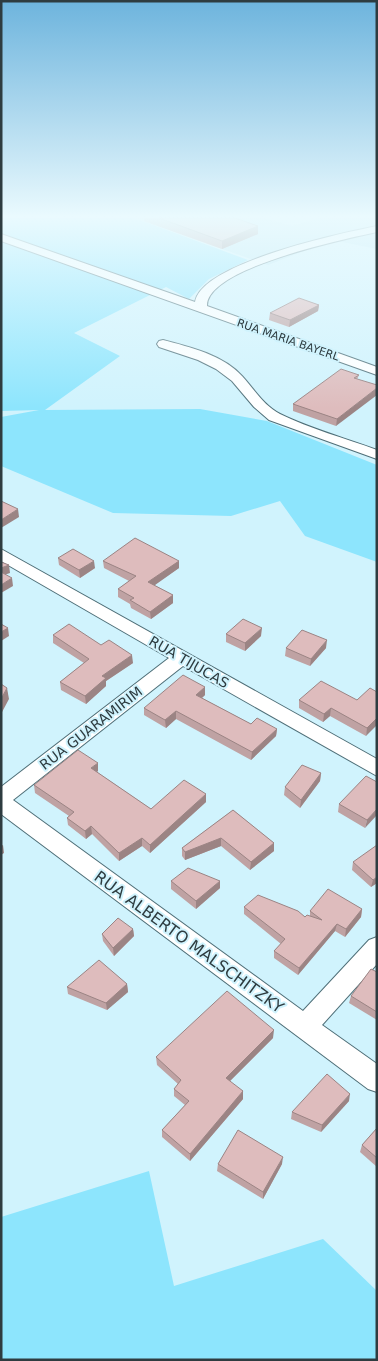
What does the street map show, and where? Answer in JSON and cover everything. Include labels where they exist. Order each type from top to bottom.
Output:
[{"type":"street","name":"RUA MARIA BAYERL","points":[[125,282],[377,371]]},
{"type":"street","points":[[201,309],[200,299],[203,293],[218,282]]},
{"type":"street","points":[[163,344],[199,356],[235,377],[265,411],[274,417],[377,455]]},
{"type":"street","points":[[361,449],[377,437]]},
{"type":"street","name":"RUA TIJUCAS","points":[[1,554],[377,769]]},
{"type":"street","name":"RUA GUARAMIRIM","points":[[1,798],[181,658]]},
{"type":"street","name":"RUA ALBERTO MALSCHITZKY","points":[[1,803],[377,1080]]},
{"type":"street","points":[[304,1027],[377,947]]},
{"type":"shaded area","points":[[1,282],[206,282],[189,299],[166,287],[74,333],[120,356],[45,410],[200,409],[267,421],[377,465],[377,562],[305,536],[280,501],[231,516],[113,513],[1,466],[1,417],[39,410],[1,411]]},
{"type":"shaded area","points":[[149,1171],[174,1286],[323,1239],[377,1291],[377,1360],[1,1360],[1,1217]]},
{"type":"building","points":[[299,298],[319,305],[290,320],[270,313]]},
{"type":"building","points":[[341,369],[359,375],[354,378],[377,385],[377,388],[337,419],[293,404]]},
{"type":"building","points":[[1,501],[18,509],[1,520]]},
{"type":"building","points":[[135,538],[179,561],[148,582],[173,595],[150,612],[130,600],[134,598],[118,589],[136,576],[103,561]]},
{"type":"building","points":[[73,549],[94,561],[79,570],[58,558]]},
{"type":"building","points":[[1,562],[9,565],[1,568]]},
{"type":"building","points":[[1,572],[12,578],[1,585]]},
{"type":"building","points":[[243,619],[262,628],[245,643],[226,634]]},
{"type":"building","points":[[1,624],[8,628],[1,632]]},
{"type":"building","points":[[69,624],[101,645],[109,640],[132,655],[102,676],[106,678],[85,696],[60,682],[89,659],[53,635]]},
{"type":"building","points":[[302,630],[327,640],[311,659],[286,648]]},
{"type":"building","points":[[183,675],[205,687],[196,695],[251,724],[257,718],[277,729],[252,752],[176,711],[165,720],[144,708]]},
{"type":"building","points":[[321,681],[357,700],[370,688],[377,692],[377,718],[367,728],[331,708],[324,714],[299,700]]},
{"type":"building","points":[[1,684],[7,688],[1,699]]},
{"type":"building","points":[[78,750],[98,763],[91,768],[151,809],[184,780],[206,794],[150,845],[142,838],[119,853],[91,826],[85,831],[67,818],[74,812],[34,785]]},
{"type":"building","points":[[302,765],[321,773],[301,800],[285,787]]},
{"type":"building","points":[[366,776],[377,782],[377,809],[367,820],[339,804]]},
{"type":"building","points":[[233,810],[274,843],[251,862],[221,838],[185,852],[182,848]]},
{"type":"building","points":[[377,845],[377,877],[373,880],[353,862]]},
{"type":"building","points":[[188,868],[220,881],[196,901],[171,881]]},
{"type":"building","points":[[328,889],[362,909],[346,929],[337,924],[299,968],[274,951],[285,939],[244,907],[258,895],[298,911],[305,917],[307,915],[322,920],[310,911]]},
{"type":"building","points":[[118,918],[133,929],[113,948],[102,934]]},
{"type":"building","points":[[99,960],[127,984],[106,1003],[67,987]]},
{"type":"building","points":[[371,969],[377,972],[377,1012],[351,996]]},
{"type":"building","points":[[227,991],[274,1030],[226,1078],[243,1091],[190,1154],[162,1130],[189,1101],[174,1089],[181,1080],[156,1057]]},
{"type":"building","points":[[327,1074],[350,1094],[322,1125],[292,1112]]},
{"type":"building","points":[[377,1128],[377,1158],[362,1145]]},
{"type":"building","points":[[238,1130],[283,1157],[263,1192],[218,1164]]}]
